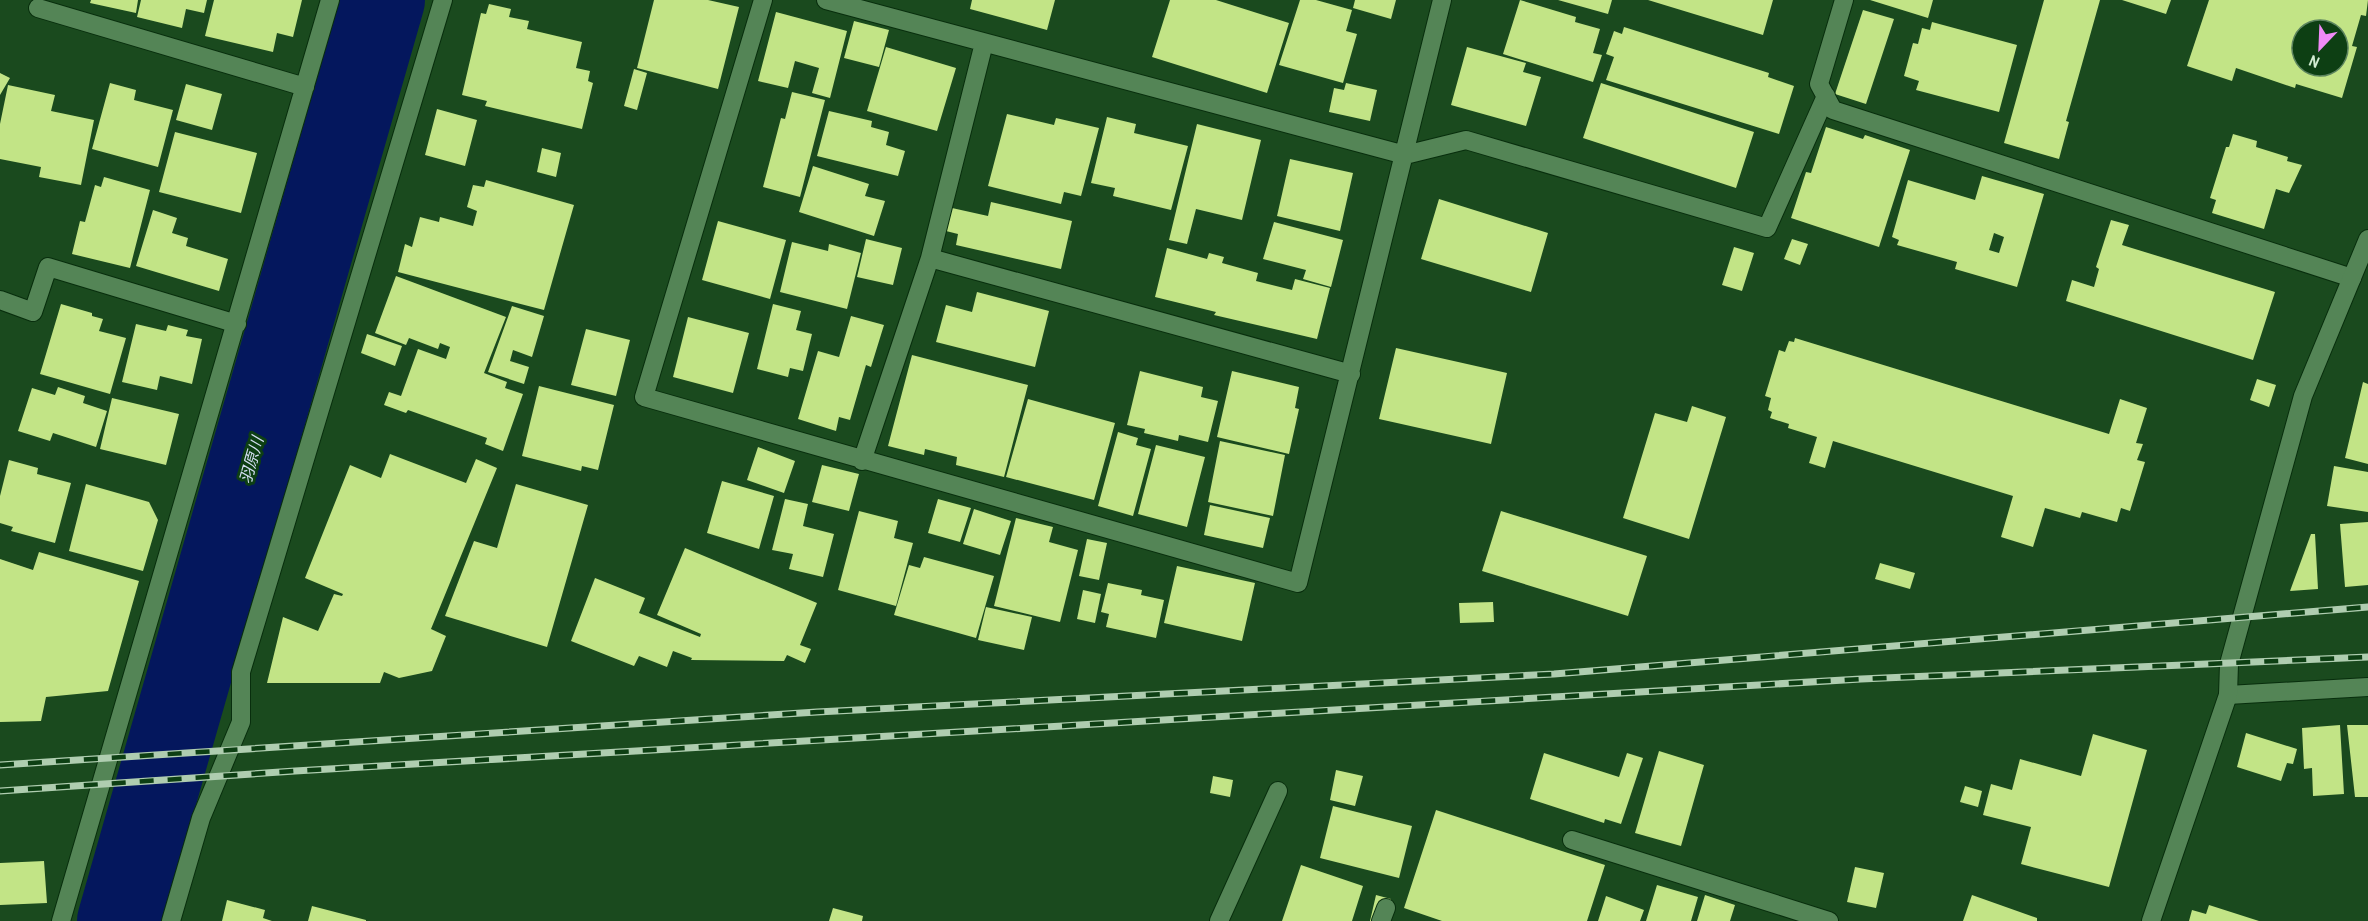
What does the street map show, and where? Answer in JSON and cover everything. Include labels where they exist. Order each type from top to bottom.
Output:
[{"type":"street","points":[[61,921],[330,0]]},
{"type":"street","points":[[171,921],[201,818],[241,722],[241,672],[443,0]]},
{"type":"street","points":[[763,0],[644,397],[862,461],[1298,583],[1406,155],[1442,0]]},
{"type":"street","points":[[825,0],[1406,155],[1466,140],[1767,228],[1826,96]]},
{"type":"street","points":[[1844,0],[1819,84],[1833,110],[2352,278]]},
{"type":"street","points":[[38,8],[305,87]]},
{"type":"street","points":[[862,461],[930,258],[984,43]]},
{"type":"street","points":[[2151,921],[2228,695],[2232,653],[2303,396],[2368,239]]},
{"type":"street","points":[[930,258],[1351,374]]},
{"type":"street","points":[[0,300],[33,312],[48,267],[237,324]]},
{"type":"street","points":[[2228,695],[2368,687]]},
{"type":"street","points":[[1219,921],[1278,792]]},
{"type":"street","points":[[1572,840],[1829,921]]},
{"type":"building","points":[[91,0],[138,0],[136,13],[90,3]]},
{"type":"building","points":[[141,0],[207,0],[204,13],[186,9],[182,28],[137,17]]},
{"type":"building","points":[[214,0],[302,0],[293,37],[277,33],[273,52],[205,36]]},
{"type":"building","points":[[654,0],[708,0],[739,7],[718,89],[637,68]]},
{"type":"building","points":[[972,0],[1055,0],[1047,30],[970,9]]},
{"type":"building","points":[[1170,0],[1216,0],[1289,23],[1267,93],[1152,57]]},
{"type":"building","points":[[1300,0],[1316,0],[1352,10],[1346,31],[1357,34],[1343,83],[1279,65]]},
{"type":"building","points":[[1355,0],[1396,0],[1391,19],[1353,8]]},
{"type":"building","points":[[1520,0],[1576,17],[1575,22],[1600,29],[1593,53],[1602,55],[1593,82],[1503,54]]},
{"type":"building","points":[[1558,0],[1612,0],[1608,14]]},
{"type":"building","points":[[1648,0],[1773,0],[1763,35]]},
{"type":"building","points":[[1870,0],[1933,0],[1928,18]]},
{"type":"building","points":[[2044,0],[2100,0],[2066,121],[2069,122],[2059,159],[2004,143]]},
{"type":"building","points":[[2122,0],[2171,0],[2166,14]]},
{"type":"building","points":[[2209,0],[2368,0],[2366,16],[2361,15],[2352,46],[2357,47],[2350,71],[2350,18],[2290,18],[2290,78],[2348,78],[2342,98],[2296,84],[2295,88],[2236,68],[2232,81],[2187,66]]},
{"type":"building","points":[[489,4],[511,9],[509,17],[529,21],[527,29],[582,42],[576,68],[590,71],[588,81],[593,83],[582,129],[485,106],[487,101],[462,95],[481,13],[486,14]]},
{"type":"building","points":[[1863,10],[1894,19],[1866,104],[1835,94]]},
{"type":"building","points":[[776,12],[847,31],[830,98],[812,93],[819,68],[795,61],[788,88],[758,81]]},
{"type":"building","points":[[854,21],[889,30],[879,67],[844,58]]},
{"type":"building","points":[[1932,22],[2017,45],[1999,112],[1916,90],[1919,81],[1904,76],[1913,43],[1918,44],[1922,28],[1930,30]]},
{"type":"building","points":[[1624,27],[1769,73],[1768,77],[1794,86],[1779,134],[1606,80],[1614,57],[1606,54],[1614,31],[1622,34]]},
{"type":"building","points":[[886,47],[956,68],[937,131],[867,111]]},
{"type":"building","points":[[1467,47],[1526,63],[1523,72],[1541,77],[1526,126],[1451,105]]},
{"type":"building","points":[[634,69],[647,73],[637,110],[624,106]]},
{"type":"building","points":[[0,73],[10,78],[0,95]]},
{"type":"building","points":[[110,83],[136,90],[134,100],[173,110],[158,167],[92,149]]},
{"type":"building","points":[[1346,83],[1377,90],[1370,121],[1329,112],[1334,88],[1344,90]]},
{"type":"building","points":[[1601,83],[1754,132],[1736,188],[1583,138]]},
{"type":"building","points":[[186,84],[222,94],[212,130],[176,120]]},
{"type":"building","points":[[8,85],[55,95],[51,111],[94,120],[81,185],[39,177],[41,167],[0,159],[0,124]]},
{"type":"building","points":[[792,92],[825,100],[800,197],[763,187],[781,118],[785,119]]},
{"type":"building","points":[[437,109],[477,120],[465,166],[425,155]]},
{"type":"building","points":[[829,111],[872,121],[871,127],[889,132],[886,145],[905,151],[898,176],[817,156]]},
{"type":"building","points":[[1007,114],[1054,125],[1056,118],[1099,128],[1081,196],[1064,192],[1061,204],[988,186]]},
{"type":"building","points":[[1107,117],[1136,124],[1134,133],[1188,146],[1171,210],[1113,196],[1115,188],[1091,183]]},
{"type":"building","points":[[1197,124],[1261,140],[1242,220],[1196,209],[1187,244],[1169,240]]},
{"type":"building","points":[[1826,127],[1863,139],[1865,135],[1910,150],[1879,247],[1791,218],[1806,172],[1811,173]]},
{"type":"building","points":[[175,132],[257,153],[241,213],[159,192]]},
{"type":"building","points":[[2233,134],[2257,141],[2256,147],[2288,157],[2287,161],[2302,165],[2289,193],[2276,189],[2264,229],[2212,213],[2216,200],[2210,198],[2226,147],[2229,147]]},
{"type":"building","points":[[542,148],[561,153],[556,177],[537,172]]},
{"type":"building","points":[[1290,159],[1353,173],[1340,231],[1277,216]]},
{"type":"building","points":[[813,166],[869,184],[865,196],[885,201],[874,236],[799,212]]},
{"type":"building","points":[[1982,176],[2044,194],[2017,287],[1955,269],[1957,262],[1897,245],[1899,240],[1892,237],[1908,180],[1975,200]],"holes":[[[1994,233],[2004,237],[1999,253],[1989,250]]]},
{"type":"building","points":[[104,177],[150,190],[130,268],[72,254],[80,221],[85,222],[95,185],[101,187]]},
{"type":"building","points":[[486,180],[574,205],[544,310],[398,272],[405,244],[412,247],[420,217],[439,222],[440,217],[473,226],[477,211],[467,207],[473,185],[484,187]]},
{"type":"building","points":[[1439,199],[1548,233],[1531,292],[1421,259]]},
{"type":"building","points":[[991,202],[1072,221],[1061,269],[956,245],[958,234],[946,231],[952,208],[988,216]]},
{"type":"building","points":[[153,210],[177,218],[172,233],[188,238],[186,246],[228,259],[219,291],[136,266]]},
{"type":"building","points":[[2111,220],[2129,225],[2122,245],[2275,292],[2253,360],[2066,301],[2072,280],[2094,287],[2099,269],[2096,267]]},
{"type":"building","points":[[718,221],[786,240],[770,299],[702,280]]},
{"type":"building","points":[[1274,222],[1343,240],[1331,287],[1303,279],[1306,270],[1263,259]]},
{"type":"building","points":[[866,239],[902,248],[893,285],[857,277]]},
{"type":"building","points":[[1792,239],[1808,244],[1800,265],[1784,259]]},
{"type":"building","points":[[792,242],[828,251],[829,244],[861,253],[847,309],[780,292]]},
{"type":"building","points":[[1734,247],[1754,253],[1742,291],[1722,285]]},
{"type":"building","points":[[1167,248],[1207,259],[1209,253],[1224,257],[1222,263],[1258,273],[1256,281],[1292,290],[1295,279],[1330,288],[1317,339],[1214,315],[1216,312],[1155,297]]},
{"type":"building","points":[[396,276],[506,317],[484,373],[507,382],[505,388],[523,394],[503,451],[485,444],[487,438],[408,410],[406,413],[384,405],[389,392],[401,396],[418,349],[446,359],[450,347],[440,343],[438,349],[409,338],[406,345],[375,333]]},
{"type":"building","points":[[977,292],[1049,311],[1035,367],[936,342],[946,305],[972,312]]},
{"type":"building","points":[[61,304],[92,313],[92,316],[103,319],[99,331],[126,338],[110,394],[40,374]]},
{"type":"building","points":[[773,304],[801,311],[796,330],[812,334],[803,371],[790,368],[788,377],[757,369]]},
{"type":"building","points":[[512,306],[544,316],[532,357],[513,350],[510,361],[529,367],[524,384],[488,372]]},
{"type":"building","points":[[851,316],[884,325],[871,367],[866,365],[850,420],[839,417],[836,431],[798,419],[818,351],[839,357]]},
{"type":"building","points":[[688,317],[749,333],[733,393],[673,377]]},
{"type":"building","points":[[136,324],[166,331],[168,325],[188,330],[186,336],[202,339],[192,384],[160,376],[157,390],[122,382]]},
{"type":"building","points":[[586,329],[630,340],[616,396],[571,385]]},
{"type":"building","points":[[367,334],[402,346],[395,366],[361,353]]},
{"type":"building","points":[[1795,338],[2109,434],[2120,399],[2147,408],[2136,443],[2143,444],[2137,460],[2145,462],[2130,511],[2121,508],[2117,522],[2082,512],[2080,518],[2045,508],[2033,547],[2001,537],[2013,496],[1833,441],[1825,468],[1809,463],[1817,437],[1788,428],[1789,424],[1770,418],[1772,412],[1768,410],[1771,398],[1765,396],[1779,350],[1785,352],[1789,341],[1794,342]]},
{"type":"building","points":[[1396,348],[1507,373],[1491,444],[1379,419]]},
{"type":"building","points":[[912,355],[1028,385],[1004,477],[956,465],[957,457],[925,449],[924,455],[888,446]]},
{"type":"building","points":[[1140,371],[1203,387],[1201,397],[1218,401],[1208,442],[1179,435],[1178,441],[1144,433],[1145,429],[1127,425]]},
{"type":"building","points":[[1232,371],[1299,387],[1295,408],[1299,409],[1289,454],[1217,437]]},
{"type":"building","points":[[2257,379],[2276,385],[2269,407],[2250,400]]},
{"type":"building","points":[[2363,382],[2368,384],[2368,464],[2345,458]]},
{"type":"building","points":[[539,386],[614,405],[598,470],[582,466],[581,471],[522,456]]},
{"type":"building","points":[[58,387],[85,396],[83,403],[107,411],[96,447],[53,433],[50,441],[18,431],[32,388],[55,395]]},
{"type":"building","points":[[112,398],[179,414],[166,465],[100,449]]},
{"type":"building","points":[[1028,399],[1115,423],[1094,500],[1006,477]]},
{"type":"building","points":[[1692,406],[1726,417],[1689,539],[1623,518],[1655,413],[1687,422]]},
{"type":"building","points":[[1118,432],[1138,438],[1136,445],[1151,449],[1133,516],[1098,506]]},
{"type":"building","points":[[1220,441],[1285,455],[1273,516],[1208,502]]},
{"type":"building","points":[[1156,445],[1205,457],[1187,527],[1138,514]]},
{"type":"building","points":[[758,447],[795,461],[784,493],[747,480]]},
{"type":"building","points":[[390,454],[466,483],[476,459],[497,468],[431,629],[446,636],[432,671],[399,678],[384,672],[380,683],[267,683],[283,617],[318,631],[334,594],[342,596],[343,594],[305,578],[350,465],[381,478]]},
{"type":"building","points":[[9,460],[38,468],[37,474],[71,483],[55,543],[11,531],[13,527],[0,523],[0,496]]},
{"type":"building","points":[[822,465],[859,474],[849,511],[812,502]]},
{"type":"building","points":[[2334,466],[2368,472],[2368,512],[2327,506]]},
{"type":"building","points":[[722,481],[774,496],[759,549],[707,533]]},
{"type":"building","points":[[86,484],[149,502],[158,520],[143,571],[69,551]]},
{"type":"building","points":[[516,484],[588,505],[547,647],[445,616],[474,541],[497,548]]},
{"type":"building","points":[[785,499],[808,504],[803,526],[834,534],[823,577],[789,569],[793,554],[772,550]]},
{"type":"building","points":[[938,499],[971,508],[960,542],[928,533]]},
{"type":"building","points":[[1210,505],[1270,518],[1263,548],[1204,535]]},
{"type":"building","points":[[974,509],[1011,521],[1000,555],[963,544]]},
{"type":"building","points":[[859,511],[898,521],[894,538],[913,543],[896,606],[838,590]]},
{"type":"building","points":[[1501,511],[1647,556],[1628,616],[1482,571]]},
{"type":"building","points":[[1016,518],[1053,527],[1049,542],[1078,550],[1060,622],[994,606]]},
{"type":"building","points":[[2368,522],[2368,585],[2345,587],[2340,524]]},
{"type":"building","points":[[2311,534],[2315,534],[2318,589],[2290,591]]},
{"type":"building","points":[[1087,539],[1107,543],[1099,580],[1079,576]]},
{"type":"building","points":[[685,548],[817,603],[800,645],[811,649],[805,663],[787,655],[784,661],[691,660],[692,658],[673,651],[667,667],[639,656],[634,666],[571,641],[595,578],[645,598],[639,613],[700,637],[701,634],[657,615]]},
{"type":"building","points":[[39,552],[139,581],[108,691],[46,697],[41,721],[0,722],[0,559],[33,570]]},
{"type":"building","points":[[924,557],[994,576],[976,638],[894,615],[909,565],[920,568]]},
{"type":"building","points":[[1880,563],[1915,573],[1910,589],[1875,579]]},
{"type":"building","points":[[1177,566],[1255,583],[1242,641],[1164,623]]},
{"type":"building","points":[[1108,583],[1142,590],[1141,595],[1164,600],[1156,638],[1106,627],[1109,614],[1101,612]]},
{"type":"building","points":[[1083,590],[1101,594],[1095,623],[1077,619]]},
{"type":"building","points":[[1493,602],[1494,622],[1460,623],[1459,603]]},
{"type":"building","points":[[986,607],[1032,617],[1024,650],[978,640]]},
{"type":"building","points":[[2340,725],[2344,794],[2313,796],[2312,768],[2304,769],[2302,728]]},
{"type":"building","points":[[2347,725],[2368,725],[2368,797],[2355,797]]},
{"type":"building","points":[[2246,733],[2297,749],[2293,764],[2287,763],[2281,781],[2237,767]]},
{"type":"building","points":[[2093,734],[2147,750],[2109,887],[2021,864],[2031,827],[1983,815],[1991,784],[2012,790],[2020,759],[2081,776]]},
{"type":"building","points":[[1659,751],[1704,765],[1681,846],[1635,833]]},
{"type":"building","points":[[1544,753],[1619,777],[1627,753],[1643,758],[1621,824],[1605,819],[1604,823],[1530,799]]},
{"type":"building","points":[[1336,770],[1363,776],[1355,806],[1330,800]]},
{"type":"building","points":[[1213,776],[1233,780],[1230,797],[1210,793]]},
{"type":"building","points":[[1965,786],[1982,791],[1978,807],[1960,802]]},
{"type":"building","points":[[1333,806],[1412,826],[1399,878],[1320,858]]},
{"type":"building","points":[[1436,810],[1605,865],[1587,921],[1442,921],[1404,908]]},
{"type":"building","points":[[44,861],[47,903],[0,905],[0,863]]},
{"type":"building","points":[[1301,865],[1363,886],[1352,921],[1282,921]]},
{"type":"building","points":[[1855,867],[1884,873],[1876,908],[1847,902]]},
{"type":"building","points":[[1657,885],[1698,897],[1691,921],[1646,921]]},
{"type":"building","points":[[1376,895],[1391,899],[1386,921],[1370,921]]},
{"type":"building","points":[[1705,895],[1735,905],[1730,921],[1697,921]]},
{"type":"building","points":[[1972,895],[2037,918],[2037,921],[1963,921]]},
{"type":"building","points":[[1606,896],[1644,910],[1640,921],[1598,921]]},
{"type":"building","points":[[227,900],[265,910],[263,918],[272,921],[222,921]]},
{"type":"building","points":[[2209,905],[2259,921],[2189,921],[2192,910],[2206,914]]},
{"type":"building","points":[[312,906],[366,920],[366,921],[308,921]]},
{"type":"building","points":[[833,908],[863,916],[862,921],[829,921]]},
{"type":"waterway","name":"羽原川","points":[[119,921],[383,0]]},
{"type":"railway","points":[[0,765],[817,712],[1554,674],[2368,607]]},
{"type":"railway","points":[[0,791],[295,771],[1861,679],[2368,657]]}]
